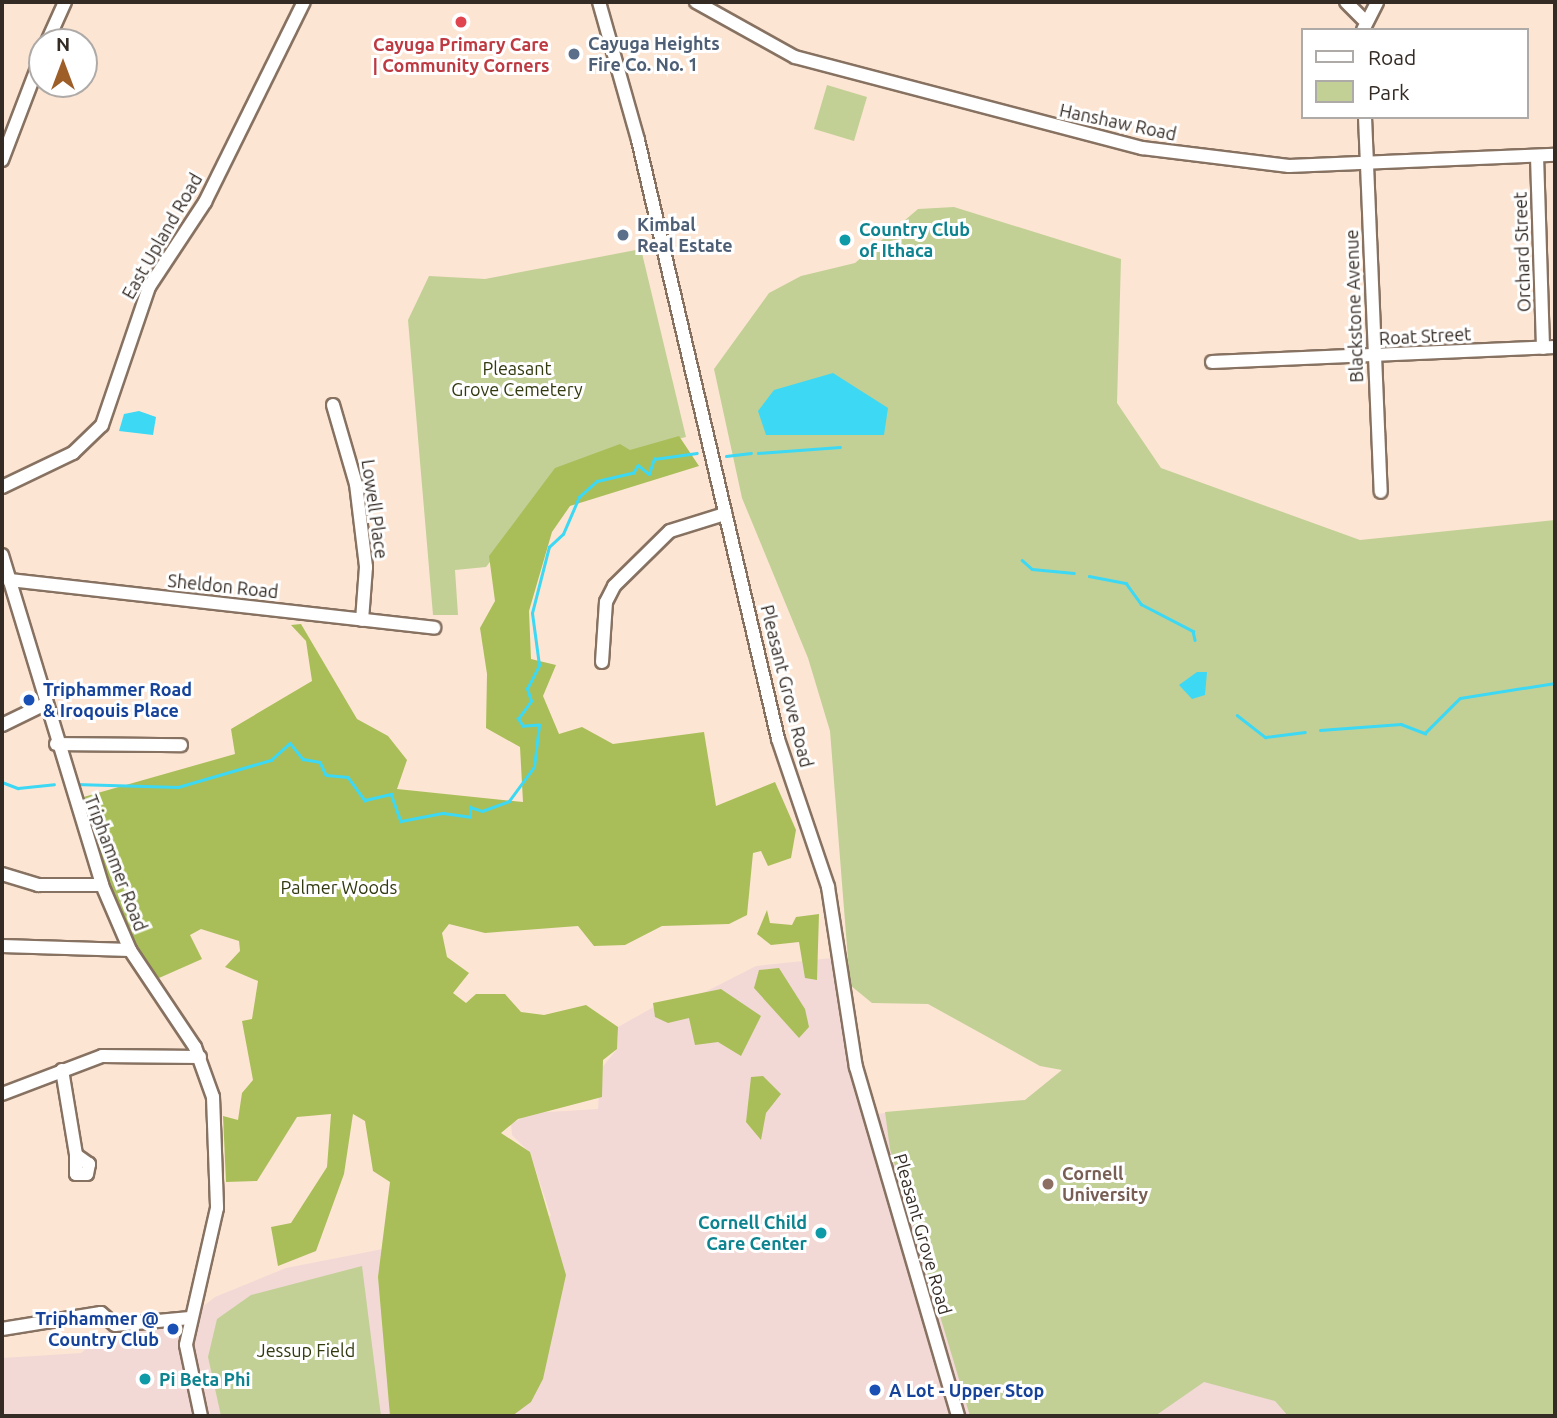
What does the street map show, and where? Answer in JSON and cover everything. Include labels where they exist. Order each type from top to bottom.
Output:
[{"type":"street","points":[[53,28],[65,2]]},
{"type":"street","name":"East Upland Road","points":[[2,487],[73,453],[97,433],[149,287],[205,202],[304,2]]},
{"type":"street","name":"Pleasant Grove Road","points":[[599,2],[778,739],[828,887],[856,1067],[958,1416]]},
{"type":"street","name":"Hanshaw Road","points":[[696,2],[796,57],[1100,139],[1265,164],[1366,165],[1555,155]]},
{"type":"street","points":[[1346,2],[1363,25],[1377,2]]},
{"type":"street","points":[[2,160],[28,92]]},
{"type":"street","name":"Blackstone Avenue","points":[[1364,119],[1381,492]]},
{"type":"street","name":"Orchard Street","points":[[1537,156],[1549,347]]},
{"type":"street","name":"Roat Street","points":[[1212,362],[1549,347]]},
{"type":"street","name":"Lowell Place","points":[[333,405],[356,484],[366,567],[362,620]]},
{"type":"street","points":[[602,662],[606,602],[614,586],[670,531],[725,514]]},
{"type":"street","name":"Triphammer Road","points":[[2,555],[43,705],[102,886],[130,950],[200,1057],[213,1097],[220,1170],[212,1243],[190,1318],[187,1363],[201,1416]]},
{"type":"street","name":"Sheldon Road","points":[[9,580],[434,628]]},
{"type":"street","points":[[2,725],[43,705]]},
{"type":"street","points":[[55,744],[181,745]]},
{"type":"street","points":[[2,874],[38,885],[102,886]]},
{"type":"street","points":[[2,946],[130,950]]},
{"type":"street","points":[[2,1094],[102,1056],[200,1057]]},
{"type":"street","points":[[61,1070],[76,1155]]},
{"type":"street","points":[[2,1329],[101,1313],[115,1325],[190,1318]]},
{"type":"shaded area","name":"Cornell University","points":[[832,958],[843,1039],[864,1115],[1025,1100],[1062,1070],[1555,1416],[2,1416],[2,1358],[81,1353],[116,1325],[191,1316],[215,1297],[286,1268],[551,1216],[530,1153],[512,1135],[511,1124],[531,1113],[598,1109],[600,1070],[617,1049],[618,1027],[652,1008],[705,992],[756,966]]},
{"type":"green space","points":[[827,85],[867,97],[854,141],[814,129]]},
{"type":"green space","points":[[954,207],[1121,259],[1117,403],[1161,468],[1360,540],[1555,520],[1555,1416],[1288,1416],[1275,1401],[1204,1382],[1155,1416],[970,1416],[890,1149],[885,1112],[1025,1100],[1062,1070],[1040,1066],[928,1004],[872,1003],[850,985],[830,731],[808,658],[742,498],[714,369],[769,293],[801,276],[855,263],[918,209]]},
{"type":"green space","name":"Pleasant Grove Cemetery","points":[[641,249],[686,437],[606,457],[521,522],[486,567],[455,570],[458,615],[433,615],[408,320],[429,276],[485,279]]},
{"type":"green space","name":"Palmer Woods","points":[[679,436],[699,466],[570,506],[552,532],[529,611],[531,659],[556,665],[543,696],[559,734],[582,727],[613,744],[704,732],[716,806],[775,782],[796,830],[791,858],[768,866],[761,851],[753,853],[747,915],[729,924],[662,926],[625,945],[594,946],[578,926],[485,933],[449,924],[442,933],[447,957],[469,973],[453,993],[466,1003],[476,994],[505,994],[521,1012],[544,1015],[586,1005],[618,1027],[617,1049],[603,1060],[602,1097],[518,1119],[501,1133],[530,1152],[566,1275],[543,1379],[531,1402],[512,1416],[390,1416],[378,1277],[390,1182],[373,1171],[365,1121],[353,1114],[344,1174],[316,1251],[278,1266],[271,1227],[291,1223],[327,1167],[331,1114],[297,1117],[257,1181],[226,1182],[223,1116],[238,1120],[242,1093],[253,1080],[242,1021],[252,1019],[258,981],[225,967],[240,951],[239,941],[201,929],[190,935],[202,959],[159,978],[122,931],[80,798],[235,754],[231,729],[312,681],[306,641],[291,625],[301,624],[357,719],[388,736],[407,760],[397,789],[523,802],[520,747],[486,728],[487,674],[480,628],[495,601],[489,556],[555,468],[620,444],[630,450]]},
{"type":"green space","points":[[767,910],[770,923],[792,925],[796,917],[819,914],[817,980],[805,978],[799,942],[771,945],[757,934]]},
{"type":"green space","points":[[779,968],[805,1009],[809,1027],[799,1038],[754,988],[759,970]]},
{"type":"green space","points":[[721,989],[761,1016],[741,1056],[718,1042],[695,1045],[689,1018],[668,1023],[655,1017],[653,1003]]},
{"type":"green space","points":[[763,1076],[781,1094],[766,1113],[761,1140],[746,1122],[751,1077]]},
{"type":"green space","name":"Jessup Field","points":[[362,1266],[381,1416],[221,1416],[208,1357],[217,1319],[251,1295]]},
{"type":"water","points":[[833,373],[888,408],[884,435],[766,435],[758,411],[774,390]]},
{"type":"water","points":[[139,411],[156,417],[153,435],[119,431],[124,414]]},
{"type":"water","points":[[1197,672],[1207,672],[1205,695],[1192,699],[1179,685]]},
{"type":"waterway","points":[[758,453],[840,447]]},
{"type":"waterway","points":[[75,784],[178,787],[271,760],[290,743],[303,759],[320,762],[326,775],[348,777],[365,800],[391,794],[401,821],[443,813],[470,817],[470,807],[482,811],[509,801],[534,767],[539,725],[523,726],[518,719],[531,701],[527,689],[539,665],[532,613],[549,547],[563,534],[579,497],[597,481],[633,473],[638,465],[649,474],[654,459],[697,453]]},
{"type":"waterway","points":[[726,456],[751,453]]},
{"type":"waterway","points":[[1022,560],[1032,569],[1074,573]]},
{"type":"waterway","points":[[1089,576],[1126,583],[1141,604],[1193,631],[1195,640]]},
{"type":"waterway","points":[[1320,730],[1401,724],[1425,733],[1460,698],[1555,683]]},
{"type":"waterway","points":[[1237,715],[1265,737],[1305,732]]},
{"type":"waterway","points":[[2,782],[18,788],[54,784]]},
{"type":"place","name":"Cayuga Primary Care | Community Corners","points":[[461,22]]},
{"type":"place","name":"Cayuga Heights Fire Co. No. 1","points":[[574,54]]},
{"type":"place","name":"Kimbal Real Estate","points":[[623,235]]},
{"type":"place","name":"Country Club of Ithaca","points":[[845,240]]},
{"type":"place","name":"Triphammer Road & Iroqouis Place","points":[[29,700]]},
{"type":"place","name":"Cornell University","points":[[1048,1184]]},
{"type":"place","name":"Cornell Child Care Center","points":[[821,1233]]},
{"type":"place","name":"Triphammer @ Country Club","points":[[173,1329]]},
{"type":"place","name":"Pi Beta Phi","points":[[145,1379]]},
{"type":"place","name":"A Lot - Upper Stop","points":[[875,1390]]}]
